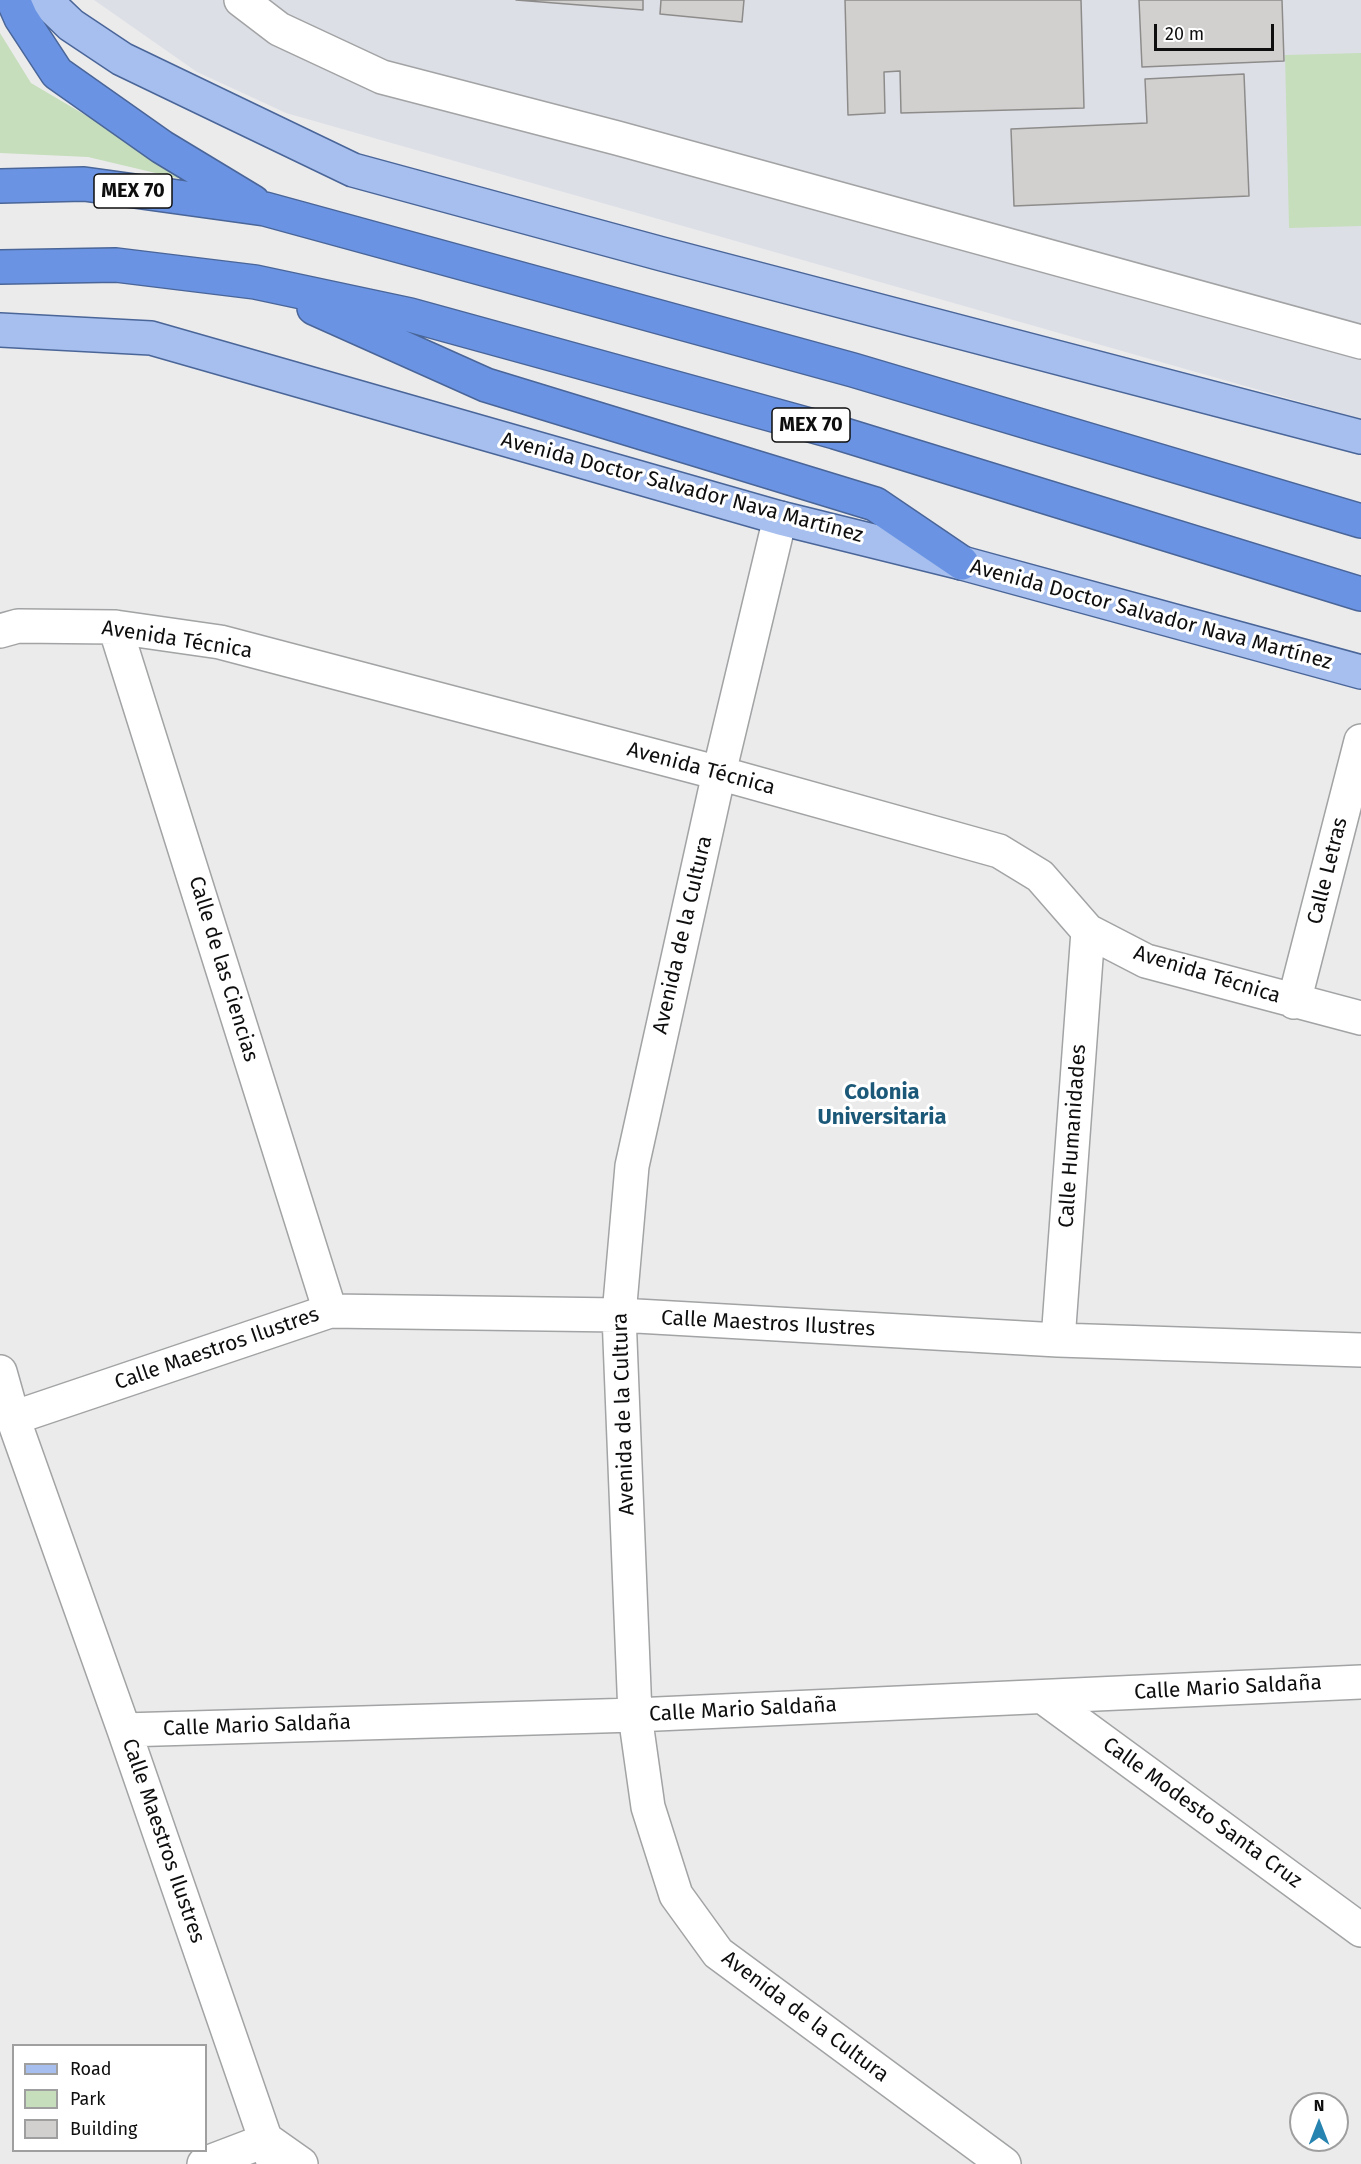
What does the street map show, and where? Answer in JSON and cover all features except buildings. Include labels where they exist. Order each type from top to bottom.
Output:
[{"type":"highway","points":[[13,0],[21,18],[57,73],[162,147],[265,209]]},
{"type":"highway","name":"MEX 70","points":[[0,186],[84,184],[265,209],[853,370],[1361,521]]},
{"type":"highway","name":"MEX 70","points":[[0,267],[116,265],[255,282],[410,315],[835,432],[1361,594]]},
{"type":"highway","points":[[255,282],[486,385],[875,504],[962,563]]},
{"type":"main road","points":[[45,0],[71,25],[122,59],[353,170],[662,254],[1361,437]]},
{"type":"main road","name":"Avenida Doctor Salvador Nava Martínez","points":[[0,330],[151,338],[780,518],[962,563],[1361,672]]},
{"type":"street","points":[[242,0],[279,30],[382,77],[617,138],[1361,342]]},
{"type":"street","name":"Avenida de la Cultura","points":[[780,518],[632,1166],[619,1315],[635,1715],[648,1807],[676,1895],[718,1953],[1004,2164]]},
{"type":"street","name":"Avenida Técnica","points":[[0,631],[18,626],[116,627],[220,642],[720,773],[999,851],[1040,876],[1088,931],[1146,961],[1361,1018]]},
{"type":"street","name":"Calle de las Ciencias","points":[[116,627],[330,1311]]},
{"type":"street","name":"Calle Letras","points":[[1294,1002],[1361,741]]},
{"type":"street","name":"Calle Humanidades","points":[[1058,1340],[1088,931]]},
{"type":"street","name":"Calle Maestros Ilustres","points":[[13,1418],[330,1311],[619,1315],[1058,1340],[1361,1350]]},
{"type":"street","name":"Calle Maestros Ilustres","points":[[0,1372],[13,1418],[270,2152]]},
{"type":"street","name":"Calle Mario Saldaña","points":[[124,1730],[635,1715],[1361,1682]]},
{"type":"street","name":"Calle Modesto Santa Cruz","points":[[1044,1697],[1361,1930]]},
{"type":"street","points":[[204,2164],[270,2152],[301,2164]]},
{"type":"shaded area","points":[[94,0],[1361,0],[1361,419],[286,113],[197,72]]},
{"type":"green space","points":[[0,33],[31,83],[202,184],[88,157],[0,153]]},
{"type":"green space","points":[[1361,53],[1361,226],[1289,228],[1285,55]]},
{"type":"district","name":"Colonia Universitaria","points":[[882,1106]]}]
